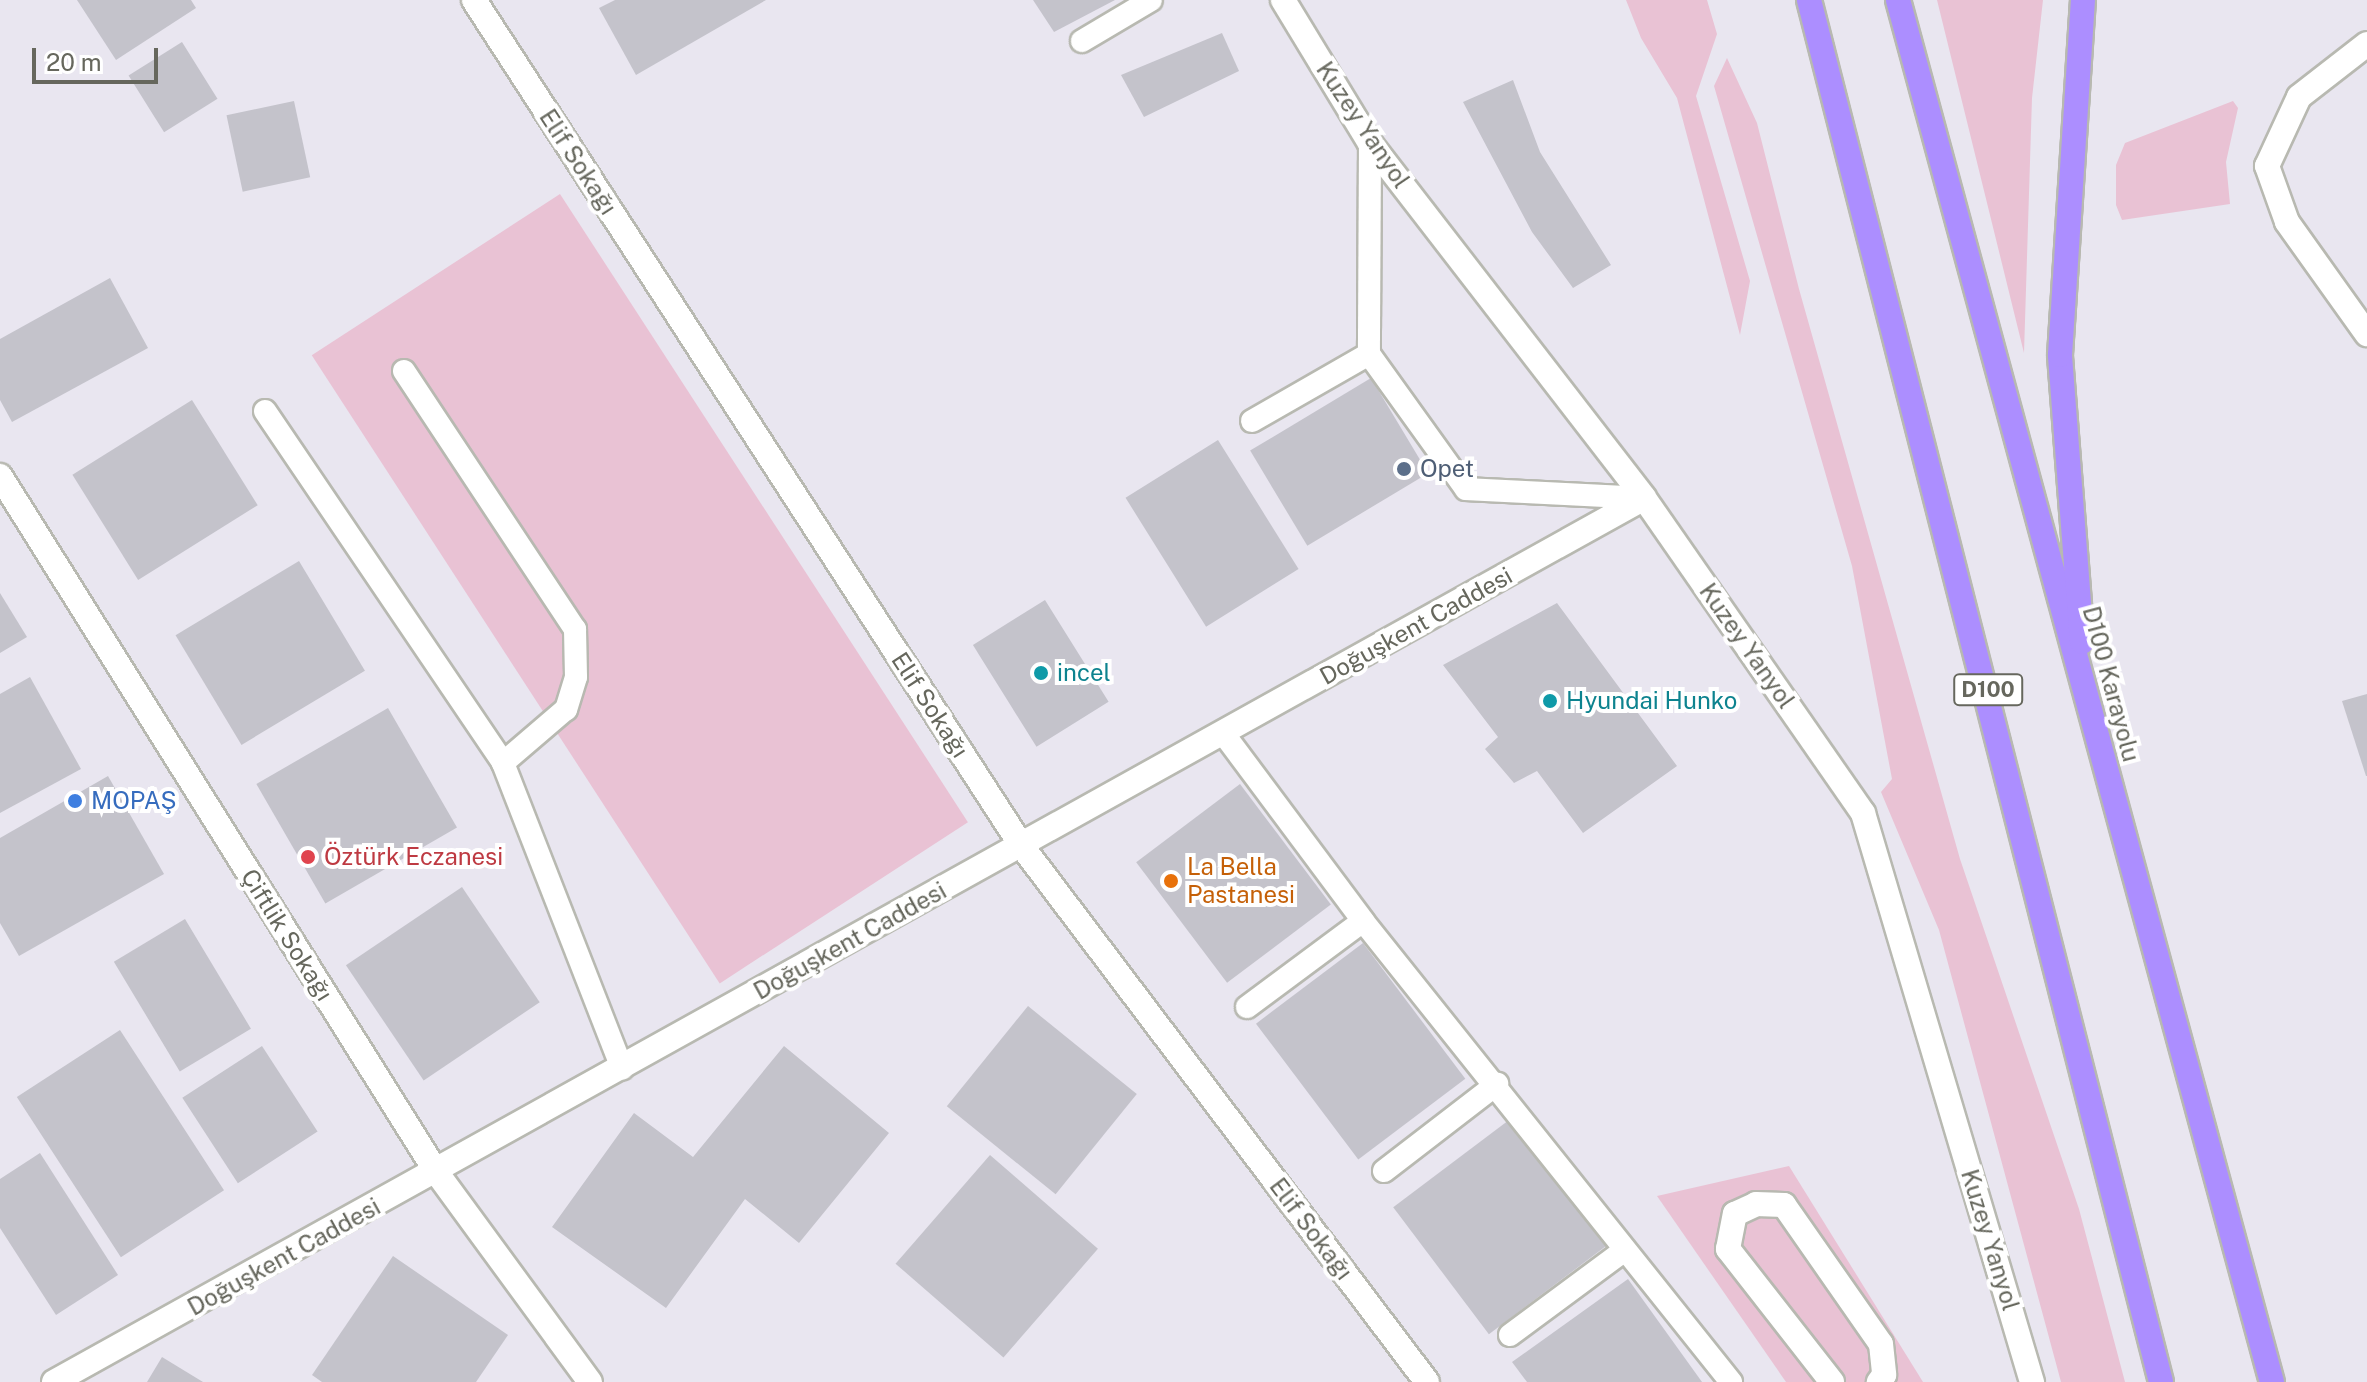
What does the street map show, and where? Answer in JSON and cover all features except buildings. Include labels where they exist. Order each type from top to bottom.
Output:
[{"type":"highway","name":"D100","points":[[1809,0],[2161,1382]]},
{"type":"highway","name":"D100 Karayolu","points":[[1898,0],[2272,1382]]},
{"type":"highway","points":[[2083,0],[2060,355],[2087,700]]},
{"type":"street","name":"Elif Sokağı","points":[[474,0],[1021,845],[1427,1382]]},
{"type":"street","name":"Kuzey Yanyol","points":[[1283,0],[1370,143],[1644,498],[1863,813],[2032,1382]]},
{"type":"street","points":[[2367,44],[2299,97],[2267,166],[2287,222],[2367,334]]},
{"type":"street","name":"Çiftlik Sokağı","points":[[0,476],[437,1173],[590,1382]]},
{"type":"street","name":"Doğuşkent Caddesi","points":[[54,1382],[437,1173],[1644,498]]},
{"type":"street","points":[[1832,1382],[1728,1249],[1735,1214],[1756,1204],[1784,1205],[1881,1344],[1884,1375],[1879,1382]]},
{"type":"lane","points":[[1082,41],[1151,0]]},
{"type":"lane","points":[[1370,143],[1369,354],[1466,489],[1644,498]]},
{"type":"lane","points":[[1252,421],[1369,354]]},
{"type":"lane","points":[[404,371],[575,629],[576,677],[566,709],[503,763]]},
{"type":"lane","points":[[265,411],[503,763],[622,1069]]},
{"type":"lane","points":[[1223,733],[1250,776],[1363,921],[1497,1084],[1731,1382]]},
{"type":"lane","points":[[1247,1007],[1363,921]]},
{"type":"lane","points":[[1384,1171],[1497,1084]]},
{"type":"lane","points":[[1510,1335],[1625,1250]]},
{"type":"shaded area","points":[[1626,0],[1707,0],[1717,34],[1696,96],[1750,281],[1740,335],[1677,98],[1641,38]]},
{"type":"shaded area","points":[[1937,0],[2043,0],[2032,98],[2024,353]]},
{"type":"shaded area","points":[[1727,58],[1757,123],[1799,289],[1960,859],[2079,1209],[2125,1382],[2061,1382],[1939,930],[1881,792],[1892,779],[1852,566],[1714,86]]},
{"type":"shaded area","points":[[2233,101],[2238,108],[2226,162],[2230,204],[2122,220],[2116,205],[2116,165],[2125,143]]},
{"type":"shaded area","points":[[560,194],[968,822],[720,983],[312,355]]},
{"type":"shaded area","points":[[1789,1166],[1923,1382],[1786,1382],[1657,1196]]},
{"type":"place","name":"Opet","points":[[1404,469]]},
{"type":"place","name":"incel","points":[[1041,673]]},
{"type":"place","name":"Hyundai Hunko","points":[[1550,701]]},
{"type":"place","name":"MOPAŞ","points":[[75,801]]},
{"type":"place","name":"Öztürk Eczanesi","points":[[308,857]]},
{"type":"place","name":"La Bella Pastanesi","points":[[1171,881]]}]
